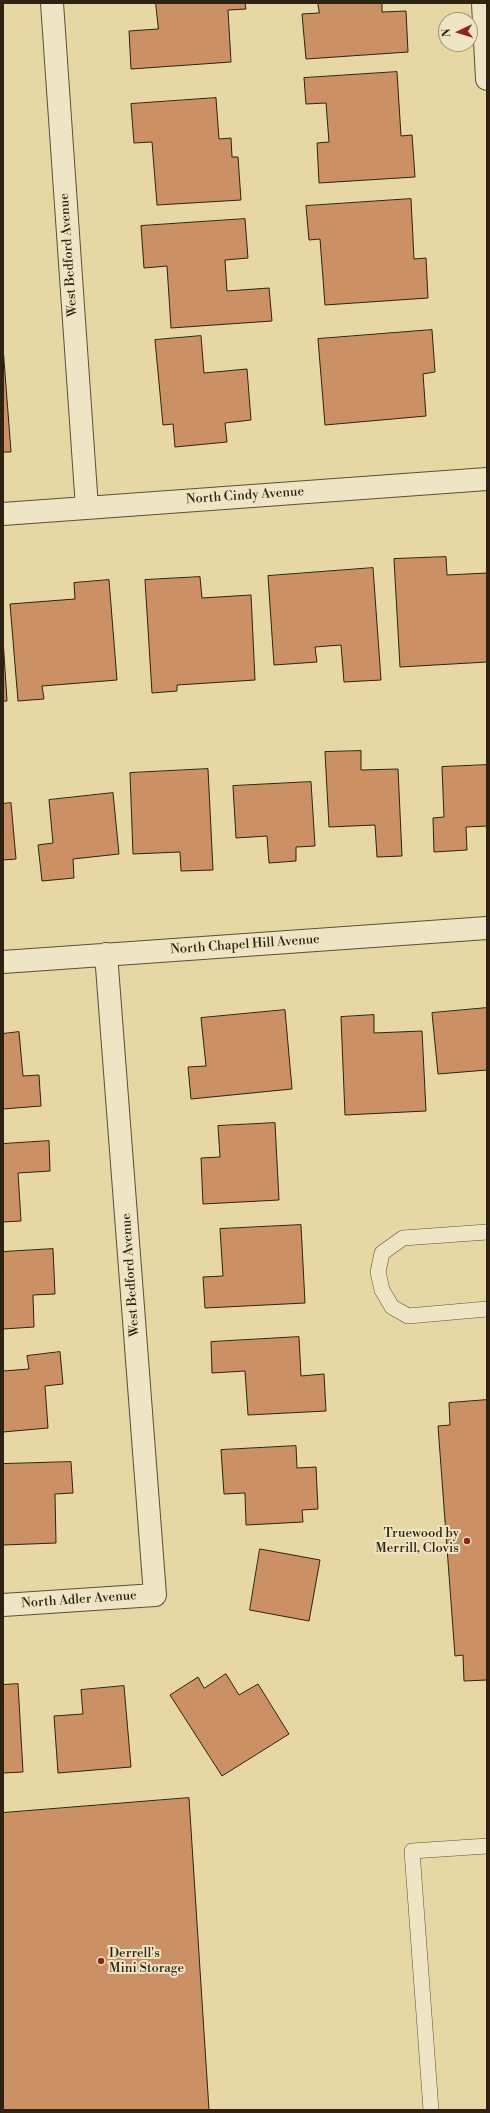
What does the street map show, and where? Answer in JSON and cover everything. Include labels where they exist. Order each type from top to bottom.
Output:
[{"type":"street","name":"West Bedford Avenue","points":[[52,3],[87,508]]},
{"type":"street","points":[[483,3],[487,79]]},
{"type":"street","name":"North Cindy Avenue","points":[[3,514],[487,479]]},
{"type":"street","name":"North Chapel Hill Avenue","points":[[3,962],[487,928]]},
{"type":"street","name":"West Bedford Avenue","points":[[106,954],[155,1595]]},
{"type":"street","name":"North Adler Avenue","points":[[3,1605],[155,1595]]},
{"type":"lane","points":[[487,1232],[403,1238],[382,1253],[378,1272],[382,1290],[392,1307],[408,1316],[487,1309]]},
{"type":"lane","points":[[431,2110],[412,1851],[487,1846]]},
{"type":"building","points":[[156,3],[245,3],[246,9],[228,10],[231,62],[131,69],[129,31],[158,29]]},
{"type":"building","points":[[318,3],[382,3],[382,12],[406,11],[408,52],[306,59],[302,14],[319,13]]},
{"type":"building","points":[[397,72],[401,136],[412,135],[415,177],[319,183],[317,143],[329,142],[326,103],[306,104],[304,78]]},
{"type":"building","points":[[216,98],[219,139],[231,138],[232,157],[238,157],[241,200],[157,205],[152,142],[134,143],[131,104]]},
{"type":"building","points":[[411,199],[414,259],[426,258],[428,298],[325,305],[320,239],[309,240],[306,206]]},
{"type":"building","points":[[245,219],[248,258],[225,260],[227,291],[269,288],[272,321],[171,328],[167,266],[144,268],[141,226]]},
{"type":"building","points":[[432,330],[435,372],[423,374],[426,416],[325,425],[318,339]]},
{"type":"building","points":[[201,336],[204,373],[247,369],[251,420],[225,423],[227,442],[175,447],[173,424],[163,425],[155,340]]},
{"type":"building","points":[[3,347],[11,452],[3,452]]},
{"type":"building","points":[[446,557],[447,575],[487,573],[487,662],[400,667],[394,559]]},
{"type":"building","points":[[373,568],[381,680],[344,682],[341,645],[315,647],[317,662],[274,665],[268,576]]},
{"type":"building","points":[[200,577],[202,598],[251,595],[255,680],[177,685],[177,691],[152,693],[145,580]]},
{"type":"building","points":[[109,580],[117,680],[42,686],[44,699],[18,701],[10,604],[75,599],[74,583]]},
{"type":"building","points":[[3,639],[7,701],[3,701]]},
{"type":"building","points":[[361,751],[361,770],[398,769],[402,856],[377,857],[375,825],[329,827],[325,752]]},
{"type":"building","points":[[487,765],[487,826],[466,827],[467,850],[434,852],[433,818],[444,817],[442,767]]},
{"type":"building","points":[[208,769],[213,870],[181,871],[180,852],[133,854],[130,773]]},
{"type":"building","points":[[311,782],[315,846],[296,847],[296,861],[269,863],[267,836],[236,838],[233,786]]},
{"type":"building","points":[[113,793],[119,854],[73,859],[74,878],[42,881],[38,845],[53,843],[49,800]]},
{"type":"building","points":[[11,803],[16,859],[3,860],[3,804]]},
{"type":"building","points":[[487,1008],[487,1070],[438,1074],[432,1013]]},
{"type":"building","points":[[285,1010],[292,1089],[191,1099],[188,1067],[206,1066],[201,1018]]},
{"type":"building","points":[[374,1015],[374,1033],[422,1031],[426,1111],[345,1115],[341,1017]]},
{"type":"building","points":[[19,1032],[23,1076],[39,1075],[41,1106],[3,1109],[3,1034]]},
{"type":"building","points":[[275,1123],[279,1200],[203,1204],[201,1158],[220,1157],[218,1126]]},
{"type":"building","points":[[49,1141],[50,1171],[18,1173],[21,1221],[3,1222],[3,1144]]},
{"type":"building","points":[[301,1225],[305,1303],[205,1308],[203,1277],[223,1276],[220,1229]]},
{"type":"building","points":[[53,1249],[55,1294],[33,1295],[34,1327],[3,1329],[3,1252]]},
{"type":"building","points":[[299,1337],[301,1376],[324,1374],[326,1411],[248,1415],[245,1371],[212,1373],[211,1342]]},
{"type":"building","points":[[60,1352],[63,1384],[45,1386],[48,1428],[3,1432],[3,1371],[29,1369],[27,1356]]},
{"type":"building","name":"Truewood by Merrill, Clovis","points":[[487,1400],[487,1680],[464,1681],[463,1655],[455,1656],[438,1426],[450,1425],[449,1403]]},
{"type":"building","points":[[296,1446],[297,1468],[316,1467],[318,1509],[302,1510],[303,1522],[246,1525],[245,1493],[224,1494],[221,1450]]},
{"type":"building","points":[[71,1462],[73,1493],[55,1494],[56,1543],[3,1545],[3,1464]]},
{"type":"building","points":[[260,1549],[320,1560],[309,1621],[250,1610]]},
{"type":"building","points":[[226,1674],[239,1695],[258,1684],[289,1734],[222,1776],[170,1695],[198,1677],[204,1688]]},
{"type":"building","points":[[18,1684],[23,1772],[3,1773],[3,1685]]},
{"type":"building","points":[[124,1686],[131,1767],[58,1773],[54,1716],[83,1714],[81,1690]]},
{"type":"building","name":"Derrell's Mini Storage","points":[[189,1798],[209,2110],[3,2110],[3,1813]]},
{"type":"place","name":"Truewood by Merrill, Clovis","points":[[467,1541]]},
{"type":"place","name":"Derrell's Mini Storage","points":[[101,1961]]}]
